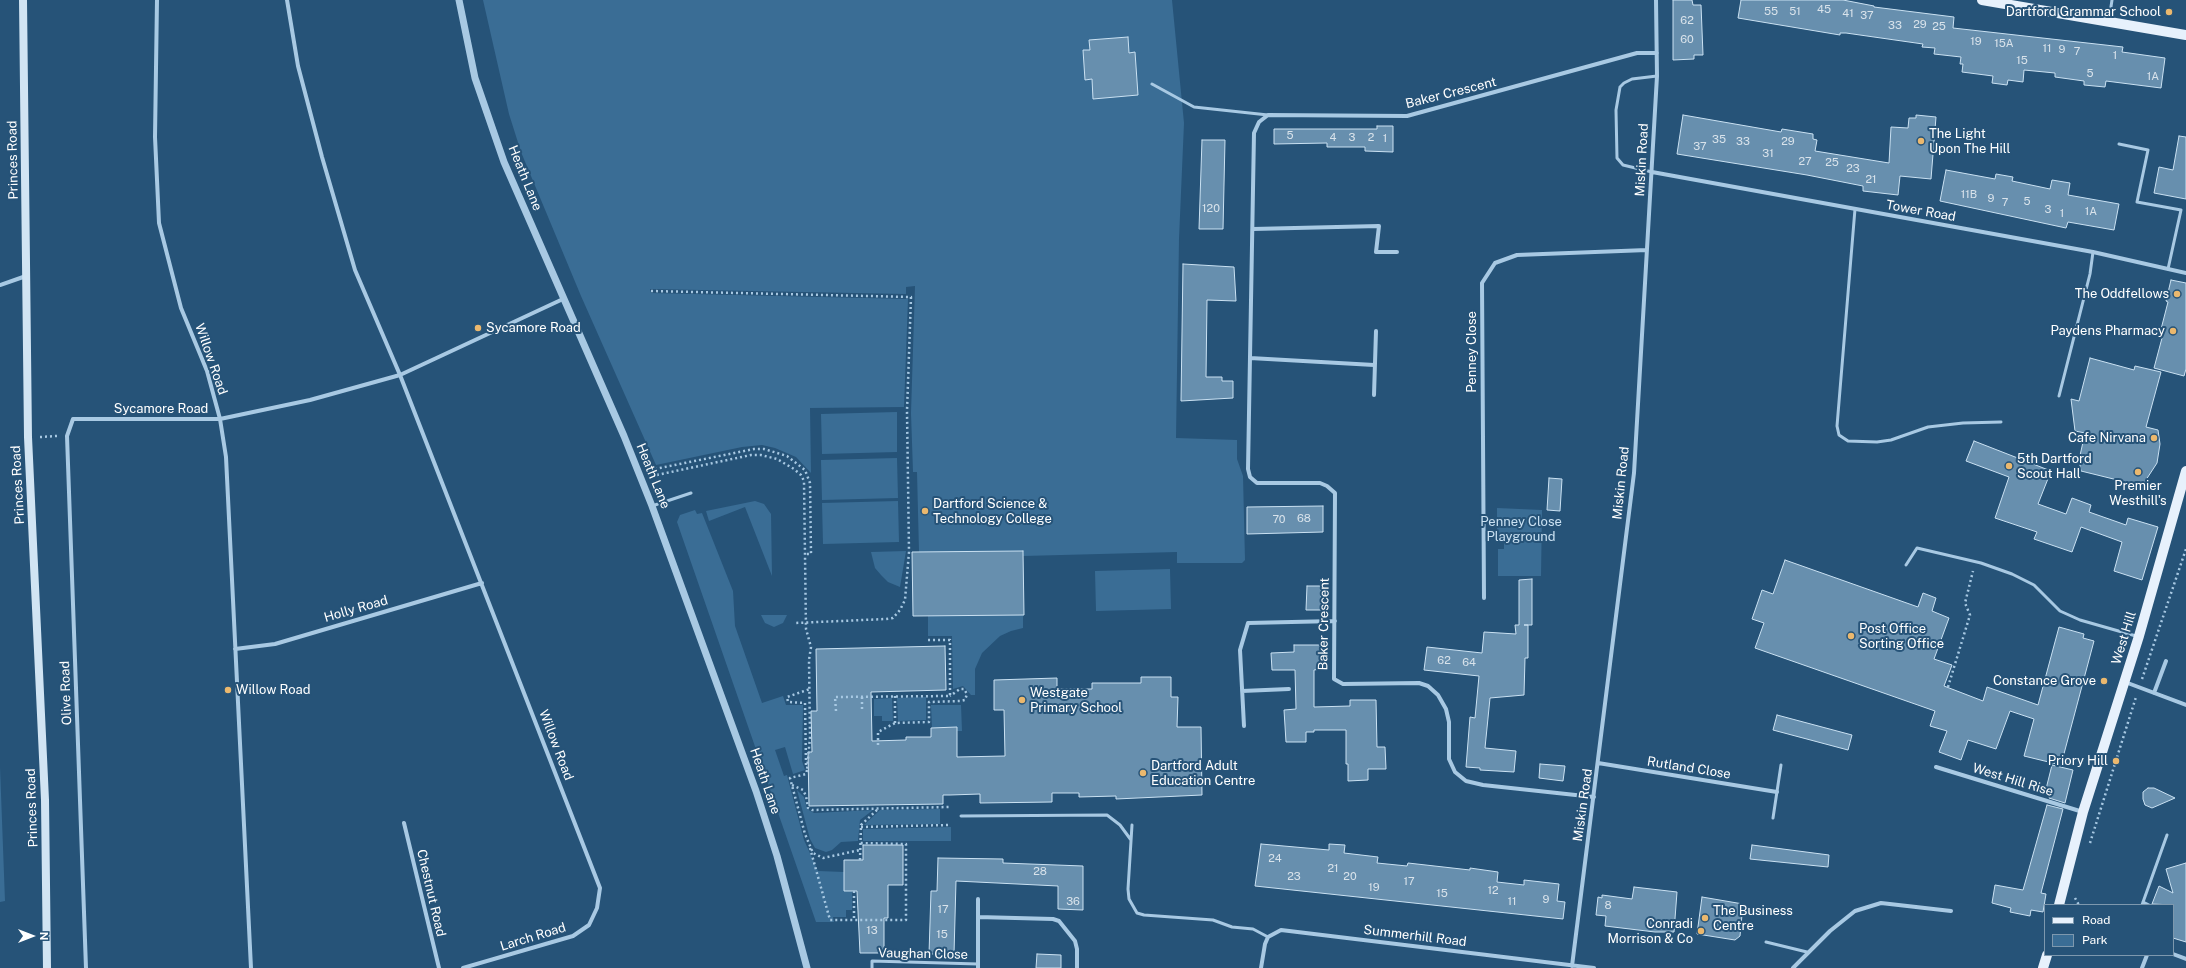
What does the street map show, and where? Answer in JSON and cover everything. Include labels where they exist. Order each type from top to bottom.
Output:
[{"type":"main road","name":"Princes Road","points":[[23,0],[28,437],[44,800],[47,968]]},
{"type":"main road","points":[[1982,0],[2109,21],[2186,36]]},
{"type":"main road","name":"West Hill","points":[[2059,904],[2083,812],[2139,636],[2186,471]]},
{"type":"main road","points":[[2044,968],[2047,956]]},
{"type":"street","name":"Willow Road","points":[[157,0],[155,136],[159,223],[182,308],[206,371],[220,419],[226,457],[250,968]]},
{"type":"street","name":"Willow Road","points":[[287,0],[298,66],[322,157],[355,270],[400,375],[595,873],[600,888],[597,908]]},
{"type":"street","name":"Heath Lane","points":[[458,0],[475,78],[499,149],[563,299],[624,436],[652,506],[761,805],[778,856],[808,968]]},
{"type":"street","name":"Miskin Road","points":[[1572,966],[1634,474],[1657,76],[1656,0]]},
{"type":"street","name":"Baker Crescent","points":[[1594,797],[1484,785],[1466,781],[1455,772],[1449,759],[1449,722],[1446,709],[1438,695],[1428,686],[1419,683],[1343,684],[1334,679],[1334,493],[1327,486],[1320,483],[1257,483],[1250,477],[1248,470],[1254,133],[1259,122],[1268,115],[1407,116],[1637,53],[1657,53]]},
{"type":"street","name":"Tower Road","points":[[1652,172],[2091,252],[2186,273]]},
{"type":"street","points":[[1253,229],[1379,226],[1376,252],[1397,252]]},
{"type":"street","name":"Penney Close","points":[[1484,598],[1482,283],[1495,263],[1517,255],[1647,250]]},
{"type":"street","points":[[0,285],[27,275]]},
{"type":"street","name":"Sycamore Road","points":[[73,419],[220,419],[310,400],[400,375],[563,299]]},
{"type":"street","points":[[1374,395],[1376,331]]},
{"type":"street","points":[[1250,358],[1374,365]]},
{"type":"street","name":"Olive Road","points":[[73,419],[67,436],[86,968]]},
{"type":"street","name":"Holly Road","points":[[235,649],[275,644],[482,583]]},
{"type":"street","points":[[1244,726],[1240,650],[1248,624],[1335,621]]},
{"type":"street","points":[[2154,693],[2166,661]]},
{"type":"street","points":[[2124,682],[2186,705]]},
{"type":"street","points":[[1242,691],[1289,689]]},
{"type":"street","name":"Rutland Close","points":[[1598,764],[1777,792]]},
{"type":"street","name":"West Hill Rise","points":[[1936,767],[2083,812]]},
{"type":"street","name":"Chestnut Road","points":[[404,823],[438,968]]},
{"type":"street","name":"Vaughan Close","points":[[978,899],[978,966]]},
{"type":"street","points":[[1793,968],[1807,952],[1855,911],[1881,903],[1951,911]]},
{"type":"street","name":"Larch Road","points":[[463,968],[573,936],[589,925],[597,908]]},
{"type":"street","points":[[978,917],[1053,918],[1059,921],[1075,941],[1077,968]]},
{"type":"street","name":"Summerhill Road","points":[[1268,937],[1281,930],[1594,968]]},
{"type":"street","points":[[1261,968],[1265,944],[1268,937]]},
{"type":"street","points":[[2174,954],[2186,959]]},
{"type":"street","points":[[2142,968],[2147,956]]},
{"type":"lane","points":[[2109,21],[2112,0]]},
{"type":"lane","points":[[1652,172],[1623,165],[1616,158],[1616,110],[1620,87],[1624,83],[1632,79],[1657,76]]},
{"type":"lane","points":[[1152,84],[1194,107],[1268,115]]},
{"type":"lane","points":[[2119,144],[2148,150],[2136,202],[2181,210],[2168,268]]},
{"type":"lane","points":[[1854,209],[1837,426],[1839,435],[1848,441],[1877,442],[1891,440],[1928,427],[1963,423],[2001,422]]},
{"type":"lane","points":[[2059,396],[2090,274],[2091,252]]},
{"type":"lane","points":[[652,506],[691,493]]},
{"type":"lane","points":[[1906,565],[1918,548],[1975,562],[2012,574],[2034,585],[2060,611],[2073,617],[2139,636]]},
{"type":"lane","points":[[1773,818],[1781,765]]},
{"type":"lane","points":[[962,816],[1107,815],[1120,825],[1131,840]]},
{"type":"lane","points":[[1132,825],[1129,898],[1137,913],[1144,915],[1213,920],[1232,926],[1253,930],[1268,937]]},
{"type":"lane","points":[[2143,904],[2167,835]]},
{"type":"lane","points":[[1766,942],[1807,952]]},
{"type":"lane","name":"Vaughan Close","points":[[872,968],[872,961],[978,966]]},
{"type":"path","points":[[651,291],[911,297],[908,411],[909,552],[905,600],[900,610],[893,618],[886,620],[795,623]]},
{"type":"path","points":[[28,437],[67,436]]},
{"type":"path","points":[[639,475],[754,449],[764,449],[787,456],[805,470],[810,483],[811,554],[804,554]]},
{"type":"path","points":[[639,475],[751,455],[761,455],[777,459],[794,469],[804,481],[805,622],[811,647],[809,660],[810,737],[806,774],[790,778],[830,920],[906,920],[906,844],[860,843]]},
{"type":"path","points":[[2090,844],[2186,549]]},
{"type":"path","points":[[1948,688],[1970,615],[1965,603],[1975,562]]},
{"type":"path","points":[[928,640],[950,640],[950,696]]},
{"type":"path","points":[[807,770],[805,760],[805,703],[788,702],[787,697],[810,689]]},
{"type":"path","points":[[836,711],[835,697],[950,696],[960,689],[964,689],[967,694],[965,700],[929,702],[929,722],[895,723],[878,732],[878,744]]},
{"type":"path","points":[[895,696],[895,723]]},
{"type":"path","points":[[862,697],[862,711]]},
{"type":"path","points":[[792,785],[803,790],[806,796],[808,808],[812,810],[949,807]]},
{"type":"path","points":[[860,860],[861,827],[864,820],[878,809]]},
{"type":"path","points":[[861,827],[949,825]]},
{"type":"path","points":[[810,848],[817,857],[823,858],[860,850]]},
{"type":"path","points":[[2076,890],[2075,898],[2078,904]]},
{"type":"path","points":[[854,891],[854,920]]},
{"type":"green space","name":"Dartford Science & Technology College","points":[[483,0],[1172,0],[1184,123],[1179,239],[1176,438],[1237,440],[1237,459],[1243,476],[1245,560],[1242,563],[1177,563],[1177,552],[1023,556],[1023,551],[919,552],[917,472],[913,472],[911,413],[915,286],[906,287],[906,294],[650,289],[651,293],[908,299],[904,407],[810,408],[811,473],[796,457],[775,448],[762,445],[742,447],[656,465],[581,296],[521,152],[509,114]]},
{"type":"green space","points":[[897,412],[897,452],[822,454],[821,414]]},
{"type":"green space","points":[[897,458],[898,498],[822,500],[821,460]]},
{"type":"green space","points":[[755,501],[764,504],[771,514],[772,576],[745,507],[709,521],[706,511]]},
{"type":"green space","points":[[898,501],[899,542],[823,544],[822,503]]},
{"type":"green space","name":"Penney Close Playground","points":[[1497,508],[1542,510],[1541,576],[1498,576],[1498,549],[1504,549],[1504,541],[1497,535]]},
{"type":"green space","points":[[695,510],[697,514],[702,513],[733,591],[735,626],[762,703],[783,696],[786,705],[803,705],[802,761],[805,770],[793,774],[785,747],[775,750],[784,776],[787,775],[804,840],[818,871],[844,872],[844,891],[852,891],[852,910],[846,910],[846,917],[833,917],[834,922],[816,922],[677,522],[680,515]]},
{"type":"green space","points":[[906,551],[900,587],[888,582],[875,568],[871,552]]},
{"type":"green space","points":[[1170,569],[1171,609],[1096,611],[1095,571]]},
{"type":"green space","points":[[761,615],[787,615],[783,623],[774,627],[765,623]]},
{"type":"green space","points":[[1023,615],[1023,628],[1000,636],[982,653],[975,669],[975,695],[971,695],[963,686],[953,689],[952,636],[928,636],[928,616]]},
{"type":"green space","points":[[926,697],[926,720],[898,721],[897,698]]},
{"type":"green space","points":[[892,698],[893,721],[882,721],[882,716],[874,716],[874,699]]},
{"type":"green space","points":[[931,705],[961,705],[962,731],[957,731],[956,727],[932,728]]},
{"type":"green space","points":[[0,767],[5,901],[0,902]]},
{"type":"green space","points":[[797,790],[804,797],[807,809],[814,813],[873,810],[860,820],[858,841],[841,842],[832,850],[826,852],[815,848],[810,839]]},
{"type":"green space","points":[[940,809],[940,824],[864,825],[880,810]]},
{"type":"green space","points":[[951,827],[951,841],[863,841],[863,829]]},
{"type":"building","points":[[1673,0],[1692,0],[1693,5],[1701,5],[1703,55],[1694,55],[1694,59],[1673,60]]},
{"type":"building","points":[[1741,0],[1843,0],[1874,7],[1954,17],[1953,28],[2123,47],[2122,52],[2165,58],[2161,88],[2106,81],[2105,87],[2084,85],[2084,81],[2055,77],[2055,73],[2024,70],[2023,82],[2008,80],[2007,85],[1992,83],[1993,76],[1962,72],[1963,64],[1960,64],[1961,57],[1934,54],[1935,48],[1922,47],[1923,44],[1846,33],[1840,33],[1840,35],[1738,18]]},
{"type":"building","points":[[1128,37],[1129,53],[1135,52],[1138,95],[1093,99],[1092,79],[1085,80],[1083,50],[1090,50],[1089,40]]},
{"type":"building","points":[[1683,115],[1781,132],[1782,129],[1813,134],[1813,139],[1817,140],[1815,151],[1889,163],[1891,127],[1908,128],[1909,118],[1916,118],[1916,115],[1936,117],[1931,179],[1900,176],[1898,195],[1863,191],[1863,186],[1807,175],[1677,154]]},
{"type":"building","points":[[1377,126],[1393,126],[1393,152],[1365,151],[1365,147],[1327,147],[1327,143],[1274,144],[1274,129],[1377,129]]},
{"type":"building","points":[[2179,136],[2186,137],[2186,199],[2154,193],[2159,167],[2173,170]]},
{"type":"building","points":[[1202,140],[1225,140],[1223,229],[1199,229]]},
{"type":"building","points":[[1946,170],[1995,179],[1996,174],[2013,177],[2012,181],[2050,189],[2052,180],[2070,183],[2068,195],[2119,204],[2114,230],[2068,222],[2066,228],[1940,201]]},
{"type":"building","points":[[1183,264],[1234,267],[1236,301],[1207,300],[1206,377],[1222,377],[1222,381],[1233,381],[1233,398],[1181,401]]},
{"type":"building","points":[[2171,280],[2186,283],[2186,369],[2184,376],[2154,368],[2162,338],[2159,337],[2168,302],[2166,301]]},
{"type":"building","points":[[2090,358],[2134,370],[2135,366],[2161,372],[2146,427],[2158,430],[2160,444],[2157,463],[2142,486],[2081,471],[2079,460],[2085,433],[2075,431],[2071,399],[2079,401]]},
{"type":"building","points":[[1974,441],[2051,471],[2038,504],[2066,514],[2072,498],[2091,505],[2089,512],[2126,525],[2128,518],[2158,527],[2142,580],[2114,571],[2122,542],[2081,527],[2072,552],[2034,539],[2037,532],[1995,518],[2009,477],[1966,461]]},
{"type":"building","points":[[1549,478],[1562,479],[1560,511],[1547,510]]},
{"type":"building","points":[[1323,506],[1323,532],[1247,534],[1247,507]]},
{"type":"building","points":[[1023,551],[1024,615],[913,616],[912,552]]},
{"type":"building","name":"Post Office Sorting Office","points":[[1785,560],[1918,607],[1923,593],[1936,598],[1932,611],[1949,618],[1934,659],[1952,665],[1944,686],[1983,701],[1987,687],[2038,705],[2059,627],[2084,634],[2083,638],[2094,641],[2061,765],[2024,756],[2034,719],[2010,711],[1996,749],[1968,740],[1961,760],[1939,752],[1947,731],[1930,726],[1935,711],[1755,648],[1764,623],[1752,619],[1762,590],[1773,594]]},
{"type":"building","points":[[1532,579],[1532,625],[1528,625],[1528,658],[1525,658],[1524,695],[1490,698],[1485,748],[1516,751],[1514,772],[1480,770],[1480,768],[1466,767],[1470,717],[1475,718],[1479,676],[1424,670],[1427,647],[1482,653],[1484,632],[1516,634],[1515,625],[1519,625],[1519,580]]},
{"type":"building","points":[[1307,586],[1321,586],[1321,610],[1306,610]]},
{"type":"building","points":[[1294,645],[1320,645],[1321,669],[1314,670],[1314,707],[1350,706],[1350,700],[1376,700],[1377,747],[1385,747],[1386,769],[1368,769],[1368,780],[1348,781],[1348,764],[1346,764],[1346,730],[1314,730],[1314,732],[1306,732],[1306,742],[1286,742],[1284,710],[1296,709],[1295,670],[1272,670],[1271,653],[1294,652]]},
{"type":"building","points":[[945,646],[946,690],[871,692],[872,741],[906,740],[906,737],[931,737],[931,728],[957,727],[957,757],[1005,756],[1004,710],[994,710],[994,680],[1057,678],[1057,689],[1092,689],[1092,683],[1141,683],[1141,677],[1171,677],[1171,697],[1178,697],[1177,727],[1201,727],[1202,795],[1116,799],[1116,796],[1079,797],[1079,793],[1052,793],[1052,802],[980,803],[980,794],[943,795],[943,804],[809,806],[808,752],[812,752],[811,711],[817,711],[816,649]]},
{"type":"building","points":[[1777,715],[1852,735],[1848,750],[1773,730]]},
{"type":"building","points":[[1540,764],[1565,766],[1563,781],[1539,778]]},
{"type":"building","points":[[2052,765],[2073,770],[2065,803],[2049,798],[2050,794],[2045,793]]},
{"type":"building","points":[[2148,788],[2154,788],[2175,798],[2152,808],[2145,805],[2143,799],[2143,792]]},
{"type":"building","points":[[2047,805],[2063,809],[2041,893],[2046,894],[2043,912],[2031,910],[2030,916],[2010,912],[2011,908],[1992,903],[1995,885],[2023,890]]},
{"type":"building","points":[[1261,844],[1329,850],[1329,844],[1345,845],[1344,853],[1378,857],[1377,863],[1407,866],[1408,863],[1470,870],[1470,868],[1498,872],[1497,882],[1524,885],[1524,880],[1559,884],[1557,901],[1565,902],[1563,919],[1255,886]]},
{"type":"building","points":[[863,845],[903,845],[903,885],[888,885],[888,918],[884,918],[884,953],[860,953],[857,891],[844,891],[844,860],[863,860]]},
{"type":"building","points":[[1752,845],[1829,855],[1828,867],[1750,859]]},
{"type":"building","points":[[938,858],[1003,859],[1003,863],[1083,866],[1083,910],[1058,909],[1058,886],[956,881],[954,954],[929,954],[931,891],[937,891]]},
{"type":"building","points":[[2186,863],[2186,942],[2174,938],[2174,904],[2152,904],[2159,886],[2173,893],[2166,869]]},
{"type":"building","points":[[1634,887],[1677,892],[1674,932],[1655,932],[1605,926],[1606,916],[1596,915],[1598,897],[1602,898],[1602,895],[1632,899]]},
{"type":"building","points":[[1702,897],[1743,904],[1740,936],[1735,940],[1697,934]]},
{"type":"building","points":[[1037,954],[1061,955],[1061,968],[1036,968]]},
{"type":"place","name":"Dartford Grammar School","points":[[2169,12]]},
{"type":"place","name":"The Light Upon The Hill","points":[[1921,141]]},
{"type":"place","name":"The Oddfellows","points":[[2177,294]]},
{"type":"place","name":"Sycamore Road","points":[[478,328]]},
{"type":"place","name":"Paydens Pharmacy","points":[[2173,331]]},
{"type":"place","name":"Cafe Nirvana","points":[[2154,438]]},
{"type":"place","name":"5th Dartford Scout Hall","points":[[2009,466]]},
{"type":"place","name":"Premier Westhill's","points":[[2138,472]]},
{"type":"place","name":"Dartford Science & Technology College","points":[[925,511]]},
{"type":"place","name":"Post Office Sorting Office","points":[[1851,636]]},
{"type":"place","name":"Constance Grove","points":[[2104,681]]},
{"type":"place","name":"Willow Road","points":[[228,690]]},
{"type":"place","name":"Westgate Primary School","points":[[1022,700]]},
{"type":"place","name":"Priory Hill","points":[[2116,761]]},
{"type":"place","name":"Dartford Adult Education Centre","points":[[1143,773]]},
{"type":"place","name":"The Business Centre","points":[[1705,918]]},
{"type":"place","name":"Conradi Morrison & Co","points":[[1701,931]]}]
